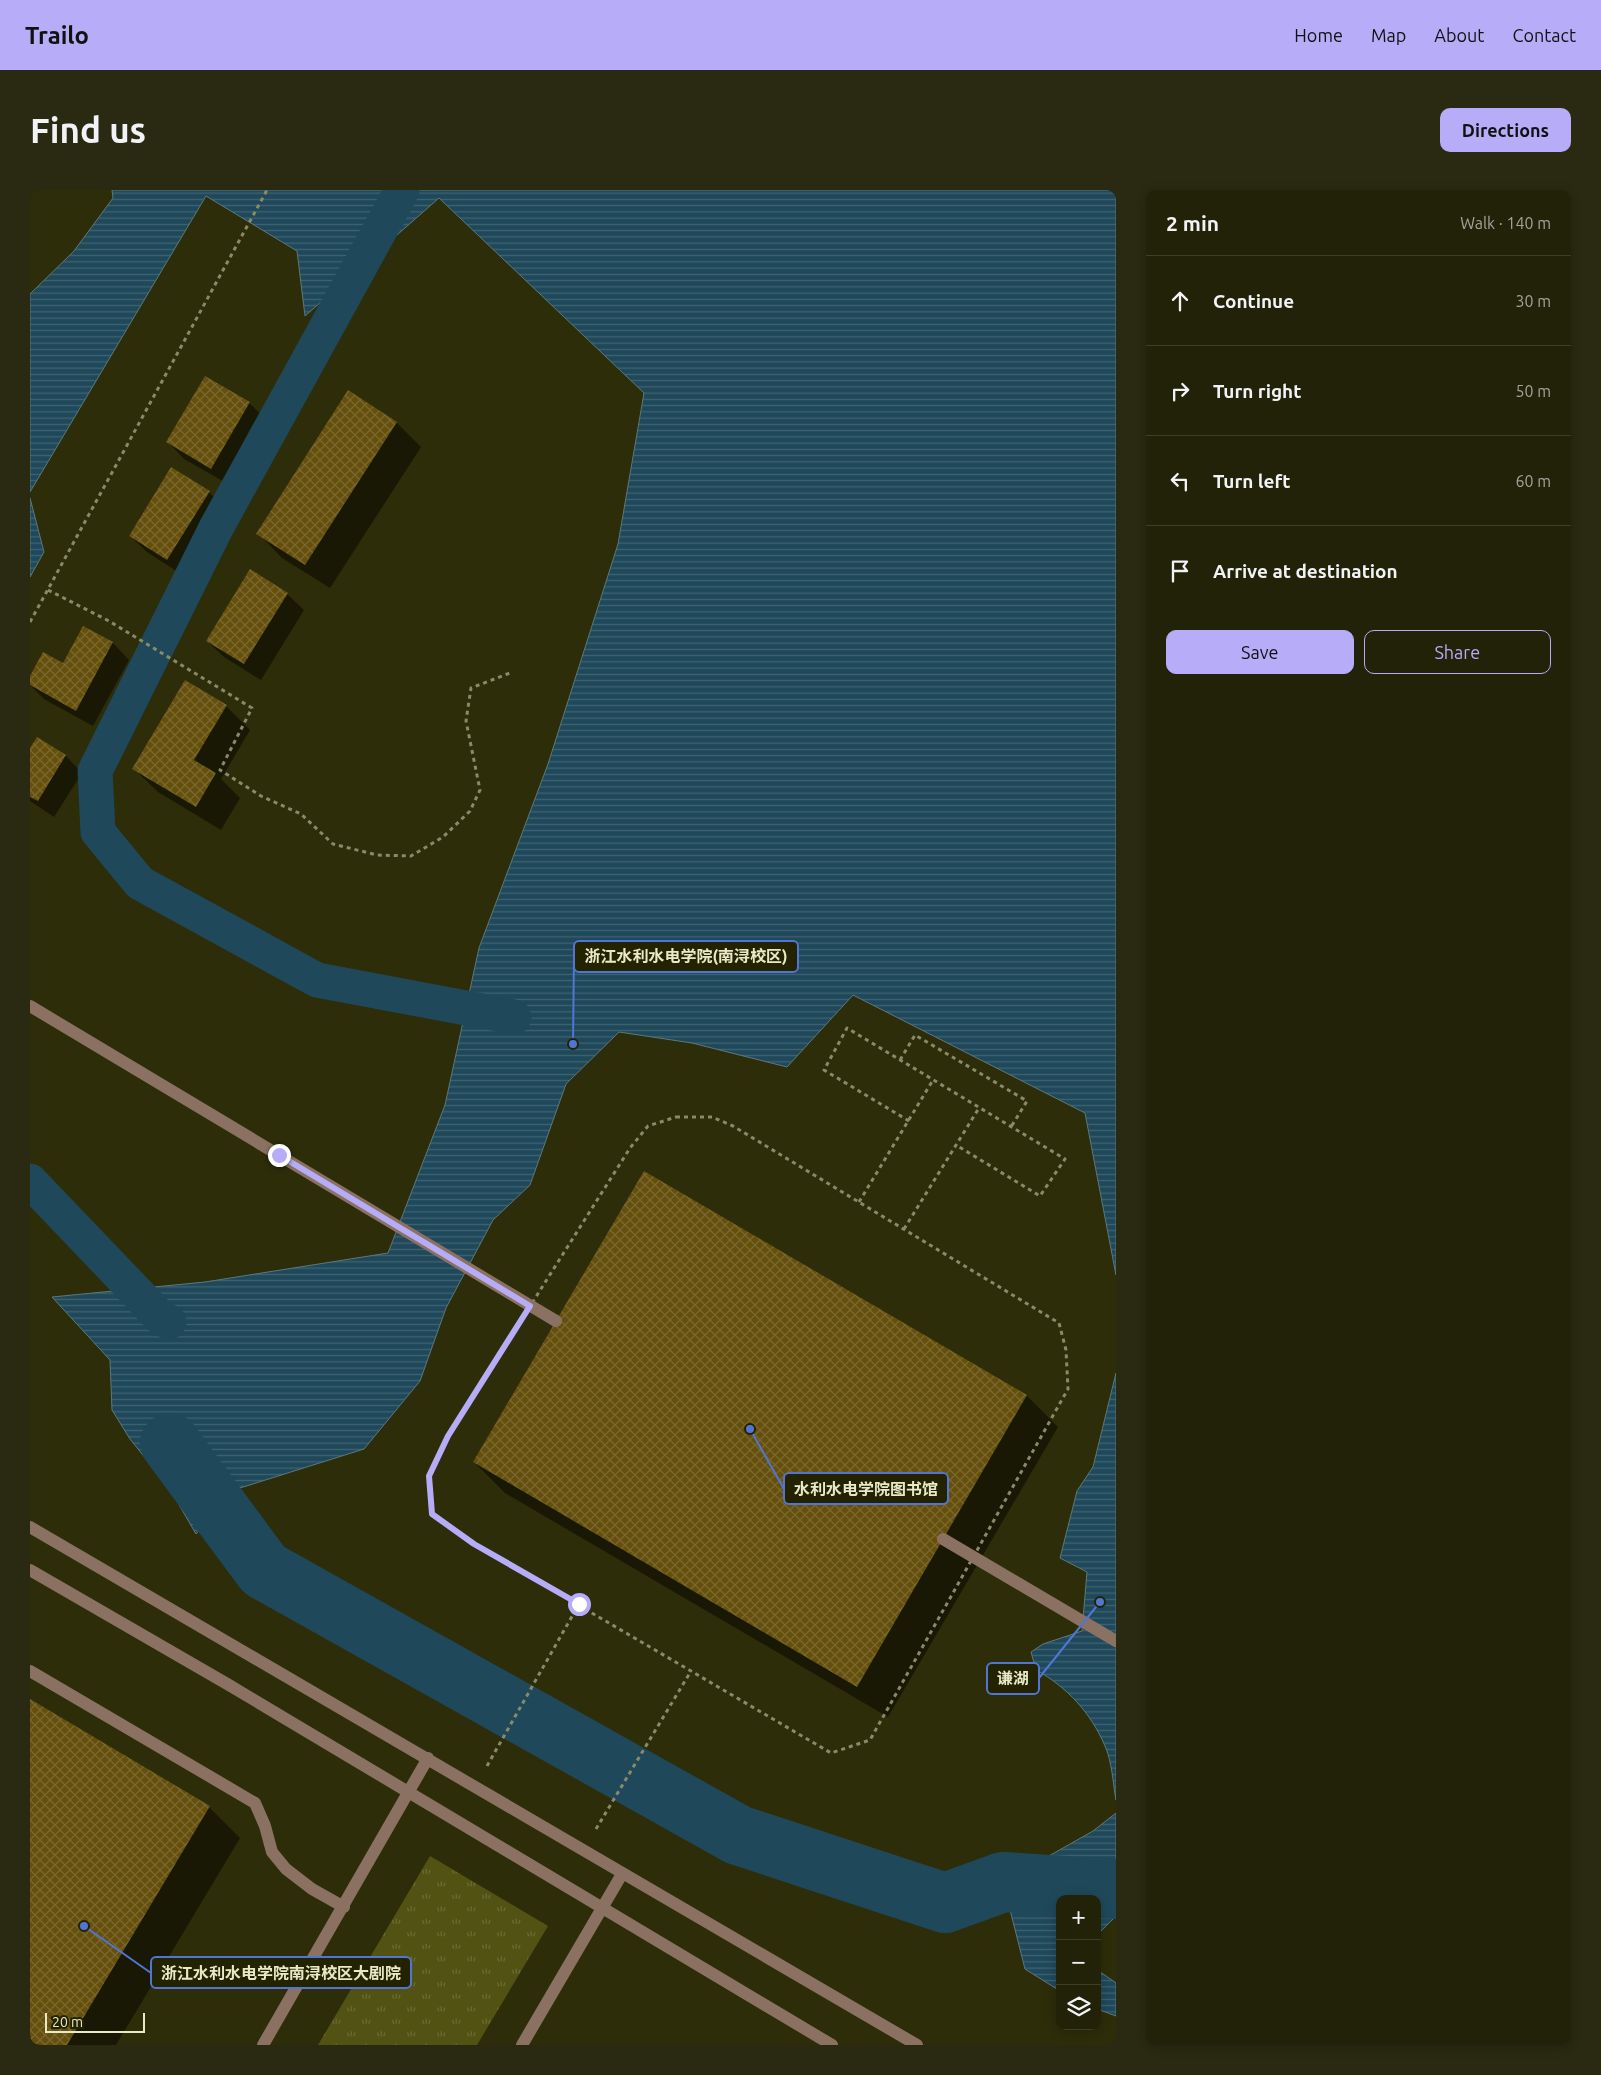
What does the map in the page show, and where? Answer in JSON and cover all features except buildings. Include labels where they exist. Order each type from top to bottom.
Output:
[{"type":"street","points":[[30,1006],[556,1321]]},
{"type":"street","points":[[30,1527],[917,2045]]},
{"type":"street","points":[[943,1539],[1116,1641]]},
{"type":"street","points":[[30,1570],[221,1680],[832,2045]]},
{"type":"street","points":[[30,1671],[255,1803],[265,1826],[272,1852],[286,1869],[312,1889],[344,1907]]},
{"type":"street","points":[[263,2045],[428,1758]]},
{"type":"street","points":[[522,2045],[622,1874]]},
{"type":"path","points":[[30,622],[268,190]]},
{"type":"path","points":[[48,590],[109,621],[252,708],[220,770],[261,796],[301,814],[333,844],[377,855],[411,856],[443,836],[470,811],[480,790],[466,721],[471,688],[510,673]]},
{"type":"path","points":[[909,1121],[824,1070],[847,1028],[1064,1159],[1040,1196],[956,1145]]},
{"type":"path","points":[[900,1060],[915,1035],[1027,1101],[1011,1127]]},
{"type":"path","points":[[859,1202],[933,1080]]},
{"type":"path","points":[[904,1229],[979,1108]]},
{"type":"path","points":[[676,1117],[712,1117],[733,1126],[859,1202],[1059,1323],[1066,1350],[1068,1389],[870,1740],[831,1753],[690,1673],[474,1544],[432,1514],[429,1476],[448,1436],[630,1148],[648,1126],[676,1117]]},
{"type":"path","points":[[486,1767],[578,1605]]},
{"type":"path","points":[[594,1832],[690,1673]]},
{"type":"green space","points":[[430,1856],[548,1926],[477,2045],[318,2045]]},
{"type":"water","points":[[112,190],[1116,190],[1116,1275],[1085,1113],[853,995],[787,1067],[692,1043],[619,1032],[566,1084],[530,1185],[493,1220],[446,1308],[420,1381],[364,1449],[240,1488],[196,1534],[170,1489],[130,1439],[112,1410],[110,1360],[52,1297],[205,1282],[388,1253],[445,1105],[479,948],[548,764],[618,544],[644,393],[439,198],[305,316],[297,251],[206,196],[30,492],[30,294],[74,251],[113,198]]},
{"type":"water","points":[[30,498],[44,552],[30,577]]},
{"type":"water","points":[[1116,1373],[1116,1800],[1109,1759],[1105,1746],[1093,1723],[1068,1693],[1036,1670],[1031,1652],[1043,1644],[1082,1631],[1087,1572],[1060,1558],[1077,1491],[1093,1467]]},
{"type":"water","points":[[1116,1813],[1116,1916],[1101,1931],[1101,1895],[1056,1895],[1056,1988],[1025,1969],[1003,1882],[1093,1831]]},
{"type":"water","points":[[1101,1972],[1116,1983],[1116,2016],[1101,2010]]},
{"type":"waterway","points":[[402,190],[216,528],[95,771],[98,832],[140,883],[317,980],[514,1017]]},
{"type":"waterway","points":[[30,1181],[161,1318],[169,1322]]},
{"type":"waterway","points":[[170,1443],[264,1570],[738,1835],[945,1903],[1003,1882],[1116,1889]]},
{"type":"place","name":"浙江水利水电学院(南浔校区)","points":[[573,1044]]},
{"type":"place","name":"水利水电学院图书馆","points":[[750,1429]]},
{"type":"place","name":"谦湖","points":[[1100,1602]]},
{"type":"place","name":"浙江水利水电学院南浔校区大剧院","points":[[84,1926]]},
{"type":"route","points":[[279,1155],[530,1306],[448,1436],[429,1476],[432,1514],[474,1544],[579,1604]]}]
